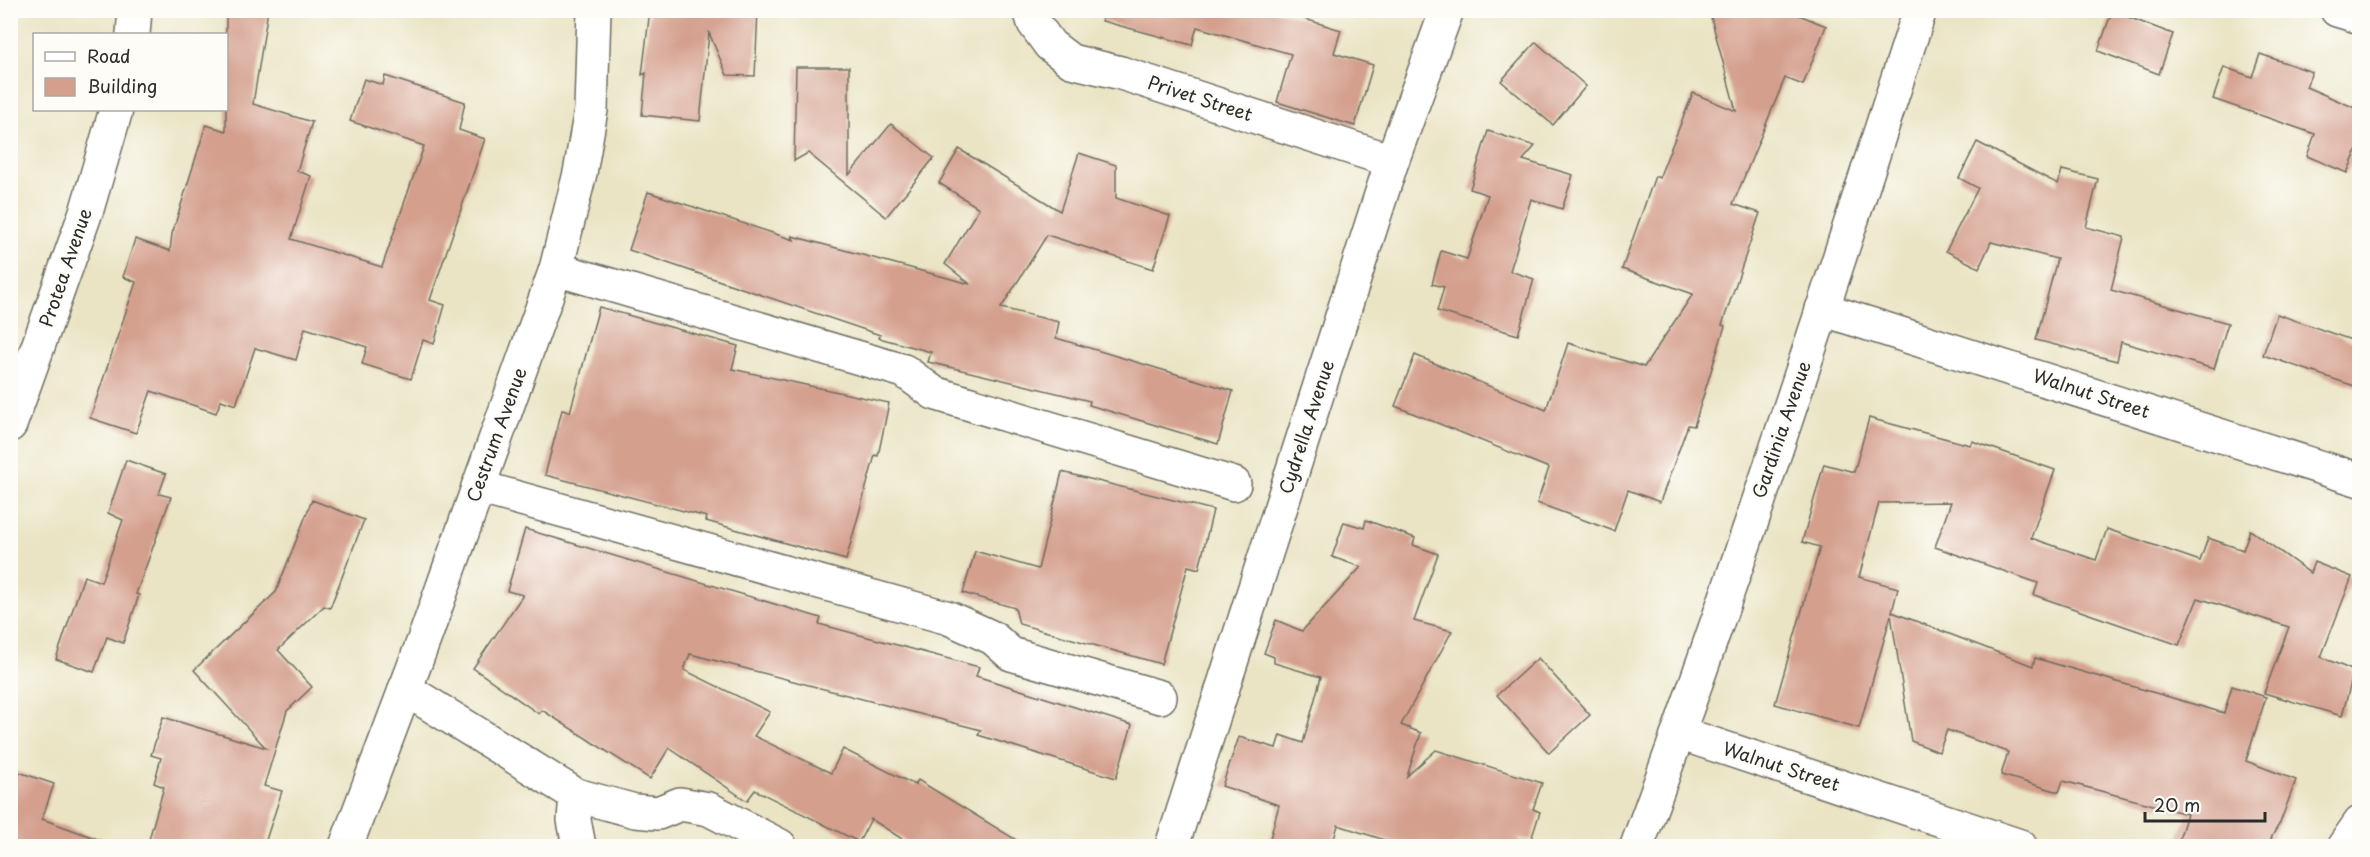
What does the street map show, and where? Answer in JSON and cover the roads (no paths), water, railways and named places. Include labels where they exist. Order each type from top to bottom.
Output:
[{"type":"street","points":[[133,33],[135,10]]},
{"type":"street","name":"Cestrum Avenue","points":[[346,846],[556,269],[579,173],[591,110],[594,10]]},
{"type":"street","name":"Privet Street","points":[[1030,10],[1035,23],[1050,45],[1071,61],[1121,73],[1392,161]]},
{"type":"street","name":"Cydrella Avenue","points":[[1172,846],[1392,161],[1447,10]]},
{"type":"street","name":"Gardinia Avenue","points":[[1637,846],[1679,733],[1920,10]]},
{"type":"street","points":[[2337,10],[2360,17]]},
{"type":"street","name":"Protea Avenue","points":[[10,425],[87,209],[116,111]]},
{"type":"street","points":[[556,269],[904,371],[934,393],[1234,484]]},
{"type":"street","name":"Walnut Street","points":[[1822,309],[2360,480]]},
{"type":"street","points":[[478,487],[949,618],[993,638],[1011,654],[1160,697]]},
{"type":"street","points":[[405,689],[576,795],[634,811],[658,813],[680,804],[709,808],[780,846]]},
{"type":"street","name":"Walnut Street","points":[[1679,733],[2020,846]]},
{"type":"street","points":[[576,795],[574,820],[579,846]]},
{"type":"street","points":[[2344,846],[2360,823]]}]
